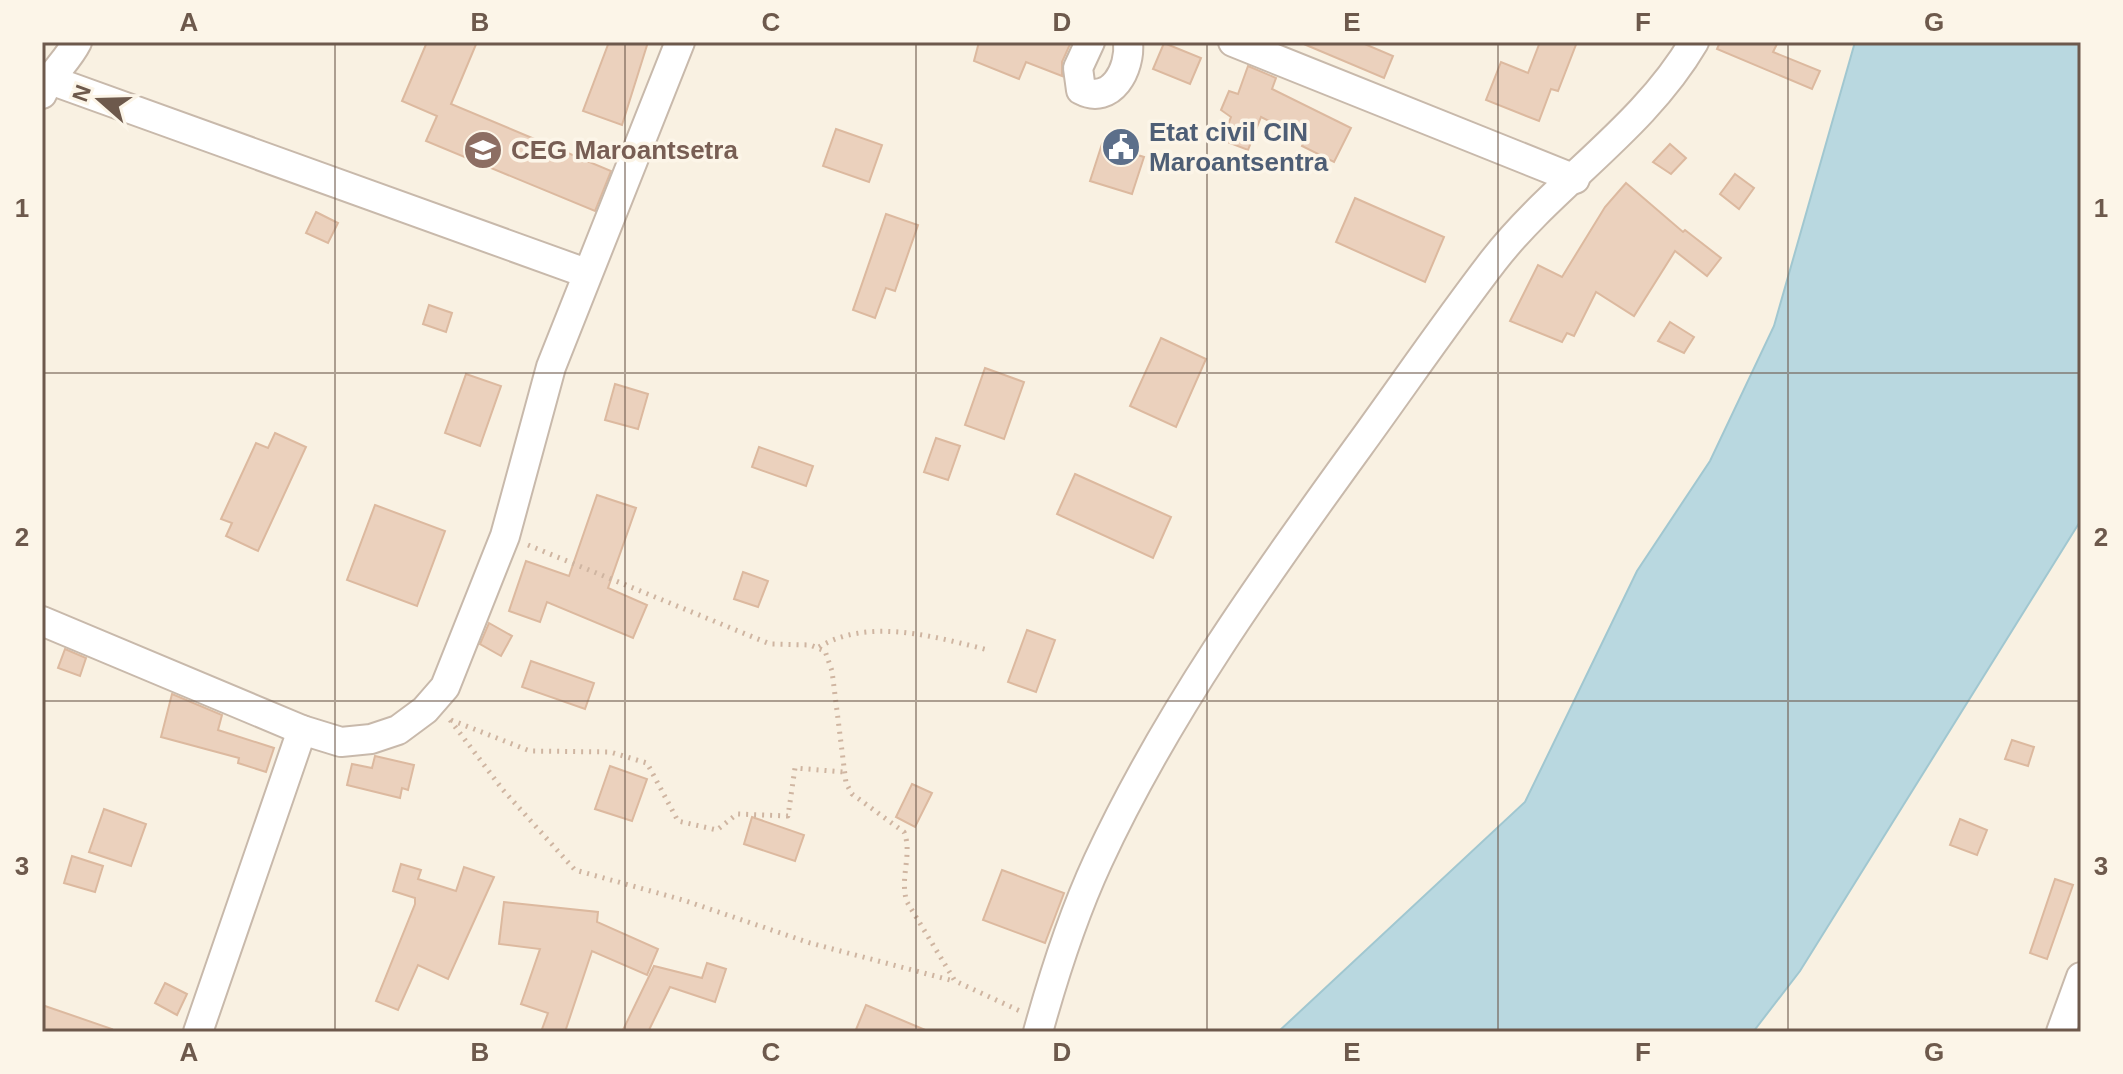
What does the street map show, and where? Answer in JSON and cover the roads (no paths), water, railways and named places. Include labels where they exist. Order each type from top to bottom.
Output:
[{"type":"street","points":[[77,42],[68,59],[44,84],[586,273]]},
{"type":"street","points":[[42,621],[302,730],[341,742],[371,739],[439,713],[445,687],[505,536],[538,406],[586,273],[680,42]]},
{"type":"street","points":[[1090,42],[1077,76],[1081,90],[1091,96],[1105,93],[1115,84],[1127,61],[1128,42]]},
{"type":"street","points":[[1233,42],[1575,179]]},
{"type":"street","points":[[1040,1025],[1097,861],[1147,767],[1207,668],[1308,516],[1494,260],[1633,119],[1694,42]]},
{"type":"street","points":[[198,1032],[302,730]]},
{"type":"street","points":[[2061,1032],[2081,977]]},
{"type":"water","points":[[1855,42],[2081,42],[2081,520],[1800,971],[1753,1032],[1278,1032],[1525,802],[1637,571],[1710,461],[1774,326]]},
{"type":"place","name":"Etat civil CIN Maroantsentra","points":[[1121,147]]},
{"type":"place","name":"CEG Maroantsetra","points":[[483,150]]}]
